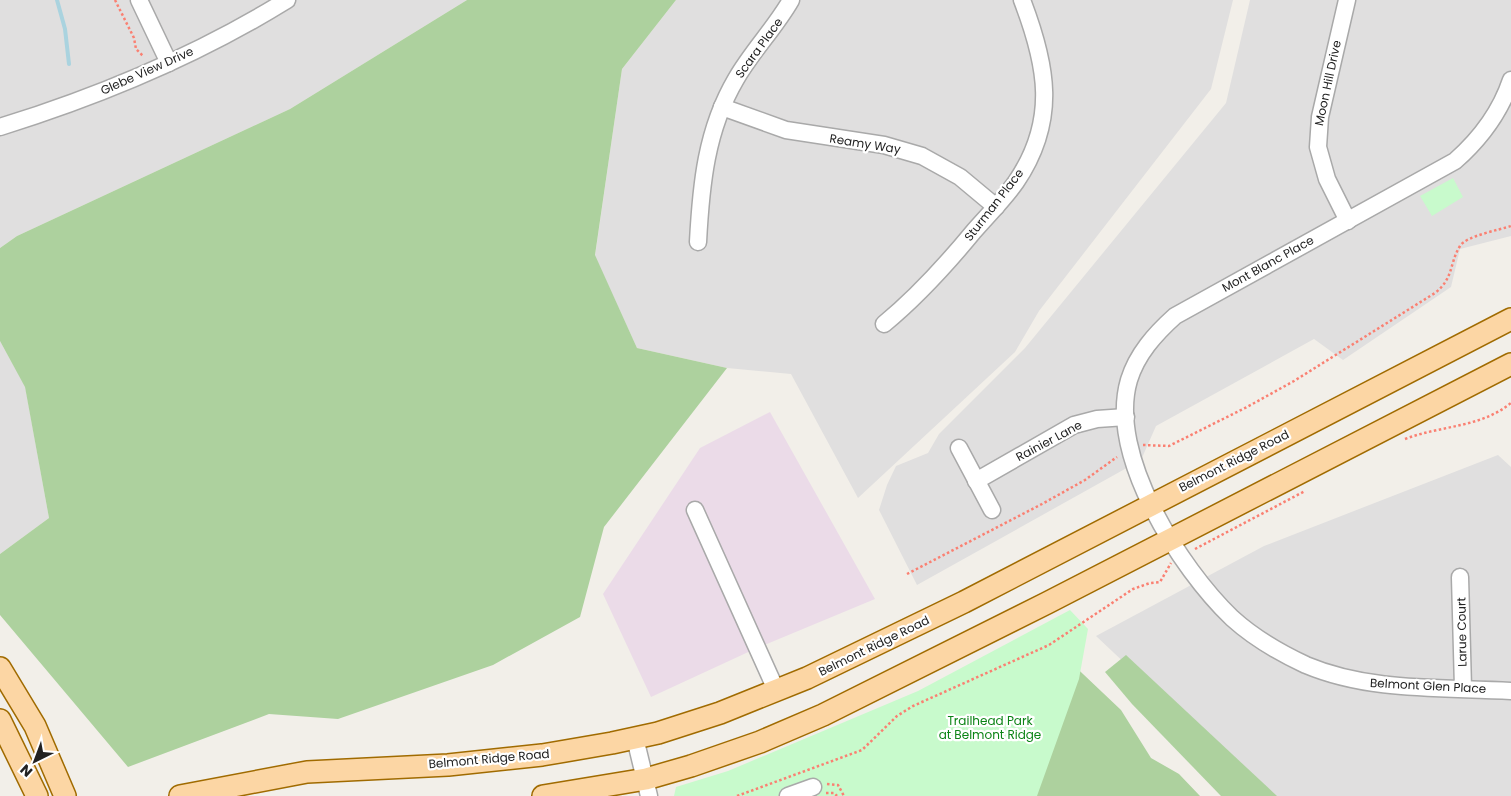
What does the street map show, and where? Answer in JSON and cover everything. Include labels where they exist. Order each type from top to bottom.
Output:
[{"type":"main road","name":"Belmont Ridge Road","points":[[180,796],[307,772],[448,765],[533,756],[635,738],[667,730],[777,692],[964,602],[1150,504],[1511,319]]},
{"type":"main road","points":[[543,796],[648,787],[691,766],[760,742],[823,715],[1176,547],[1511,364]]},
{"type":"main road","points":[[0,668],[35,726],[65,796]]},
{"type":"main road","points":[[0,720],[34,790]]},
{"type":"street","points":[[139,0],[169,63]]},
{"type":"street","name":"Glebe View Drive","points":[[0,127],[102,92],[169,63],[287,0]]},
{"type":"street","name":"Scara Place","points":[[698,242],[701,188],[705,160],[722,107],[740,73],[791,0]]},
{"type":"street","name":"Sturman Place","points":[[884,324],[935,277],[996,207],[1016,182],[1028,161],[1042,116],[1044,70],[1039,46],[1023,0]]},
{"type":"street","name":"Moon Hill Drive","points":[[1347,0],[1320,116],[1318,147],[1327,179],[1348,221]]},
{"type":"street","name":"Mont Blanc Place","points":[[1150,504],[1137,474],[1130,450],[1126,417],[1129,380],[1147,345],[1175,316],[1455,161],[1469,149],[1494,118],[1504,102],[1511,80]]},
{"type":"street","name":"Reamy Way","points":[[722,107],[786,130],[884,145],[922,156],[960,177],[996,207]]},
{"type":"street","name":"Rainier Lane","points":[[976,480],[1074,425],[1097,419],[1126,417]]},
{"type":"street","points":[[959,448],[992,510]]},
{"type":"street","name":"Belmont Glen Place","points":[[1150,504],[1176,547],[1212,597],[1254,635],[1304,664],[1333,676],[1357,682],[1511,691]]},
{"type":"street","points":[[695,510],[777,692]]},
{"type":"street","name":"Larue Court","points":[[1460,577],[1463,688]]},
{"type":"street","points":[[635,738],[648,787]]},
{"type":"street","points":[[788,796],[813,787]]},
{"type":"path","points":[[906,574],[1042,504],[1085,480],[1116,457],[1130,450],[1143,445],[1169,446],[1294,381],[1446,285],[1460,245],[1467,240],[1511,226]]},
{"type":"path","points":[[1401,441],[1426,431],[1478,422],[1498,413],[1511,403]]},
{"type":"path","points":[[738,796],[862,750],[897,716],[913,706],[1049,645],[1134,589],[1150,583],[1160,582],[1164,578],[1176,547],[1306,490]]},
{"type":"path","points":[[813,787],[827,784],[838,785],[844,796]]},
{"type":"shaded area","points":[[0,0],[467,0],[290,109],[17,236],[0,248]]},
{"type":"shaded area","points":[[676,0],[1233,0],[1211,89],[1039,311],[1015,352],[858,498],[791,374],[727,368],[637,348],[595,256],[622,69]]},
{"type":"shaded area","points":[[1250,0],[1511,0],[1511,236],[1460,249],[1451,287],[1343,360],[1314,339],[1156,426],[1141,460],[917,585],[879,510],[887,485],[896,466],[928,453],[939,434],[1025,348],[1226,103]]},
{"type":"shaded area","points":[[0,341],[25,386],[49,518],[0,554]]},
{"type":"shaded area","points":[[770,412],[875,599],[757,648],[651,697],[603,594],[700,448]]},
{"type":"shaded area","points":[[1498,455],[1511,467],[1511,796],[1266,796],[1096,636],[1264,546]]},
{"type":"green space","points":[[467,0],[676,0],[622,69],[595,255],[637,348],[727,368],[604,527],[580,617],[493,665],[338,719],[269,714],[128,767],[0,615],[0,554],[49,518],[25,387],[0,341],[0,248],[17,236],[290,109]]},
{"type":"green space","points":[[1453,178],[1463,197],[1432,216],[1420,196]]},
{"type":"green space","name":"Trailhead Park at Belmont Ridge","points":[[1070,610],[1088,629],[1079,679],[1037,796],[674,796],[676,787],[728,771],[918,691]]},
{"type":"green space","points":[[1126,655],[1277,796],[1221,796],[1132,704],[1105,672]]},
{"type":"green space","points":[[1064,656],[1121,710],[1151,758],[1179,774],[1200,796],[1017,796]]},
{"type":"waterway","points":[[57,0],[65,29],[69,64]]}]
